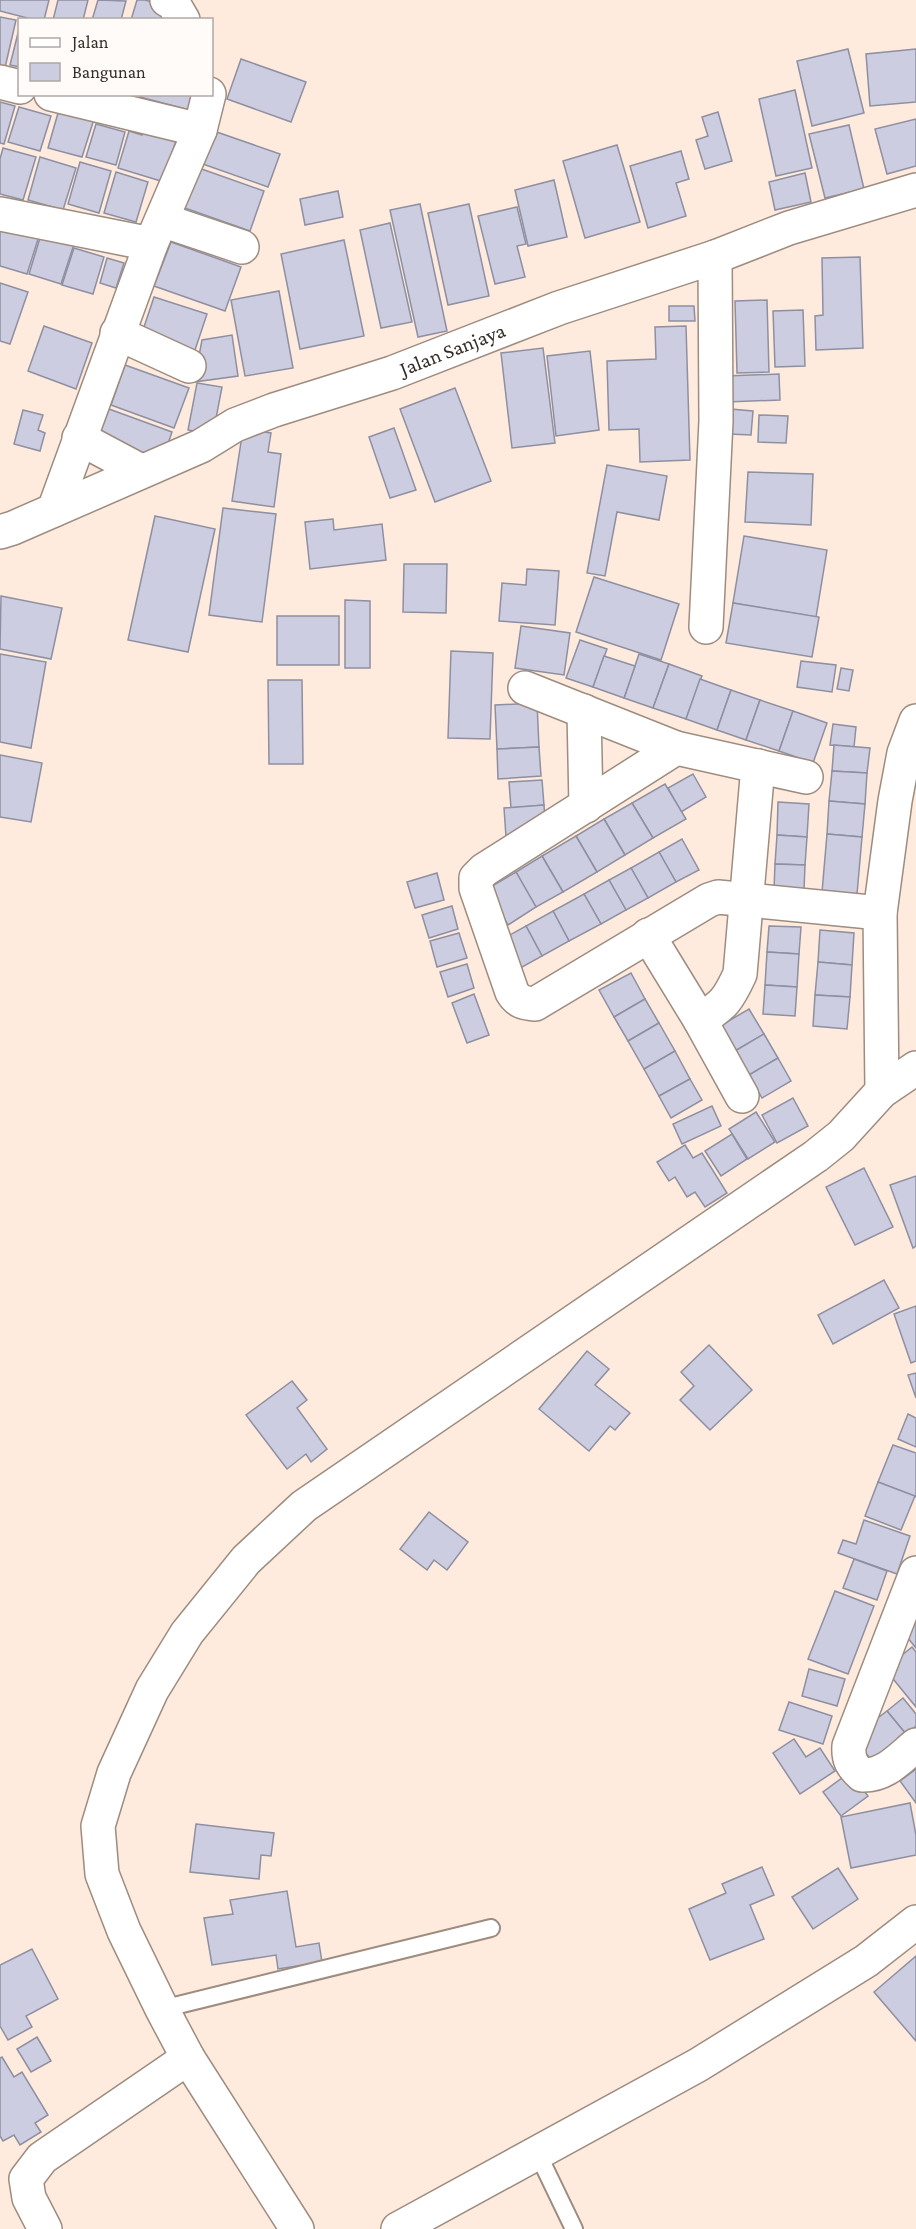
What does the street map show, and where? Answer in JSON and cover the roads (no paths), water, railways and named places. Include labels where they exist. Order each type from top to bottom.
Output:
[{"type":"street","points":[[167,0],[172,3],[182,18]]},
{"type":"street","points":[[0,82],[18,86]]},
{"type":"street","points":[[59,96],[200,130]]},
{"type":"street","points":[[54,510],[117,333],[156,232],[200,130],[209,96]]},
{"type":"street","name":"Jalan Sanjaya","points":[[0,532],[201,446],[235,425],[393,373],[560,308],[715,257],[789,228],[916,190]]},
{"type":"street","points":[[0,214],[156,232],[242,247]]},
{"type":"street","points":[[706,627],[717,421],[715,257]]},
{"type":"street","points":[[117,333],[189,366]]},
{"type":"street","points":[[79,438],[141,471]]},
{"type":"street","points":[[525,688],[676,748],[806,777]]},
{"type":"street","points":[[584,711],[586,806]]},
{"type":"street","points":[[882,1091],[880,913],[904,753],[916,721]]},
{"type":"street","points":[[676,748],[484,870],[476,878],[476,888],[516,999],[522,1003],[535,1004],[648,935],[718,897],[880,913]]},
{"type":"street","points":[[700,1020],[720,1008],[730,995],[740,974],[758,766]]},
{"type":"street","points":[[648,935],[700,1020],[742,1096]]},
{"type":"street","points":[[297,2229],[188,2058],[124,1931],[102,1874],[98,1826],[114,1773],[152,1690],[187,1633],[246,1560],[304,1506],[816,1156],[840,1136],[882,1091],[916,1068]]},
{"type":"street","points":[[916,1573],[849,1746],[848,1757],[853,1767],[862,1776],[874,1776],[887,1770],[916,1745]]},
{"type":"street","points":[[398,2229],[698,2066],[866,1961],[915,1925]]},
{"type":"street","points":[[45,2229],[30,2198],[26,2179],[42,2158],[188,2058]]},
{"type":"lane","points":[[162,2009],[491,1928]]},
{"type":"lane","points":[[537,2152],[574,2229]]}]
